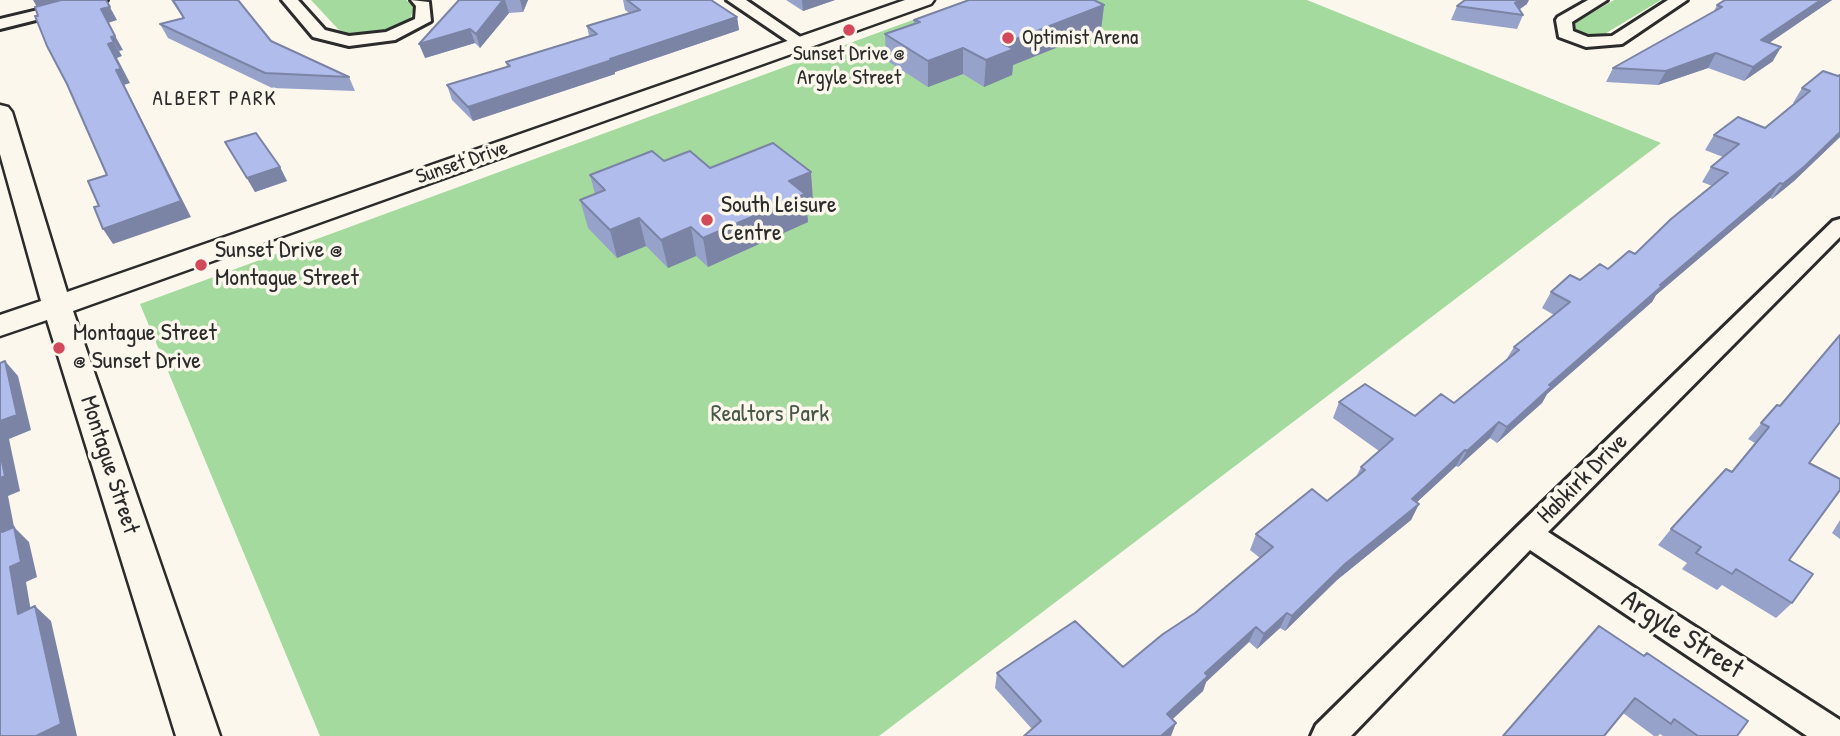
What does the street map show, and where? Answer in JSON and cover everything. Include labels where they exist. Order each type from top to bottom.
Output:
[{"type":"street","points":[[0,24],[99,0]]},
{"type":"street","points":[[290,0],[319,34],[349,41],[389,37],[423,20],[424,5],[419,0]]},
{"type":"street","points":[[735,0],[801,43]]},
{"type":"street","name":"Sunset Drive","points":[[0,326],[924,0]]},
{"type":"street","points":[[1600,0],[1564,20],[1565,34],[1586,43],[1616,41],[1679,0]]},
{"type":"street","name":"Montague Street","points":[[0,111],[6,151],[198,736]]},
{"type":"street","name":"Habkirk Drive","points":[[1328,736],[1840,225]]},
{"type":"street","name":"Argyle Street","points":[[1528,534],[1836,736]]},
{"type":"green space","points":[[311,0],[406,0],[414,7],[410,20],[388,31],[353,35],[339,30]]},
{"type":"green space","name":"Realtors Park","points":[[967,0],[1307,0],[1661,143],[879,736],[320,736],[140,304]]},
{"type":"green space","points":[[1614,0],[1661,0],[1598,38],[1574,34],[1570,26]]},
{"type":"building","points":[[61,0],[106,0],[110,7],[101,9],[115,36],[111,37],[114,42],[108,44],[121,69],[116,70],[181,201],[103,229],[94,207],[99,206],[88,181],[107,175],[35,16],[38,16],[35,7]]},
{"type":"building","points":[[173,0],[238,0],[271,41],[349,77],[265,73],[160,24],[184,18]]},
{"type":"building","points":[[459,0],[503,0],[476,34],[470,29],[419,44]]},
{"type":"building","points":[[627,0],[711,0],[737,17],[468,107],[447,85],[510,66],[506,62],[597,34],[587,26],[640,10]]},
{"type":"building","points":[[969,0],[1094,0],[1104,5],[1003,44],[1014,49],[986,60],[963,48],[928,61],[885,34]]},
{"type":"building","points":[[1465,0],[1519,0],[1515,3],[1523,15],[1457,6]]},
{"type":"building","points":[[1725,0],[1821,0],[1761,40],[1781,47],[1753,67],[1716,53],[1666,71],[1613,68],[1722,7],[1717,5]]},
{"type":"building","points":[[1823,71],[1840,75],[1840,132],[1805,166],[1783,184],[1780,183],[1660,285],[1662,286],[1549,385],[1552,386],[1507,427],[1499,422],[1465,450],[1412,499],[1419,504],[1345,564],[1292,616],[1287,613],[1264,634],[1256,627],[1205,673],[1208,676],[1167,714],[1176,723],[1161,736],[1024,736],[1041,721],[997,673],[1075,621],[1123,667],[1163,634],[1195,613],[1273,547],[1256,534],[1312,489],[1327,501],[1365,470],[1361,467],[1393,439],[1339,402],[1365,384],[1415,416],[1441,394],[1454,403],[1519,350],[1514,347],[1570,302],[1551,292],[1570,275],[1580,280],[1600,264],[1608,269],[1629,251],[1635,254],[1671,219],[1728,173],[1711,167],[1739,144],[1714,135],[1738,117],[1765,128],[1810,91],[1802,88]]},
{"type":"building","points":[[256,133],[280,167],[247,178],[225,142]]},
{"type":"building","points":[[773,143],[811,172],[789,181],[805,194],[703,238],[691,227],[661,240],[639,218],[610,230],[580,200],[605,190],[590,175],[652,151],[664,161],[690,151],[710,168]]},
{"type":"building","points":[[1840,335],[1840,422],[1809,463],[1840,479],[1840,490],[1789,560],[1813,574],[1792,603],[1736,569],[1732,574],[1696,553],[1701,547],[1671,529],[1726,469],[1732,472],[1769,427],[1761,423],[1777,405],[1780,406]]},
{"type":"building","points":[[5,361],[17,415],[0,421],[0,363]]},
{"type":"building","points":[[0,452],[5,476],[0,478]]},
{"type":"building","points":[[0,521],[2,532],[14,527],[21,562],[10,567],[18,614],[35,606],[61,724],[36,736],[0,736]]},
{"type":"building","points":[[1599,626],[1644,656],[1647,653],[1748,721],[1737,736],[1698,736],[1674,719],[1671,724],[1635,698],[1604,736],[1503,736]]},
{"type":"place","name":"Sunset Drive @ Argyle Street","points":[[849,30]]},
{"type":"place","name":"Optimist Arena","points":[[1008,38]]},
{"type":"place","name":"South Leisure Centre","points":[[707,220]]},
{"type":"place","name":"Sunset Drive @ Montague Street","points":[[201,265]]},
{"type":"place","name":"Montague Street @ Sunset Drive","points":[[59,348]]},
{"type":"district","name":"ALBERT PARK","points":[[215,99]]}]
